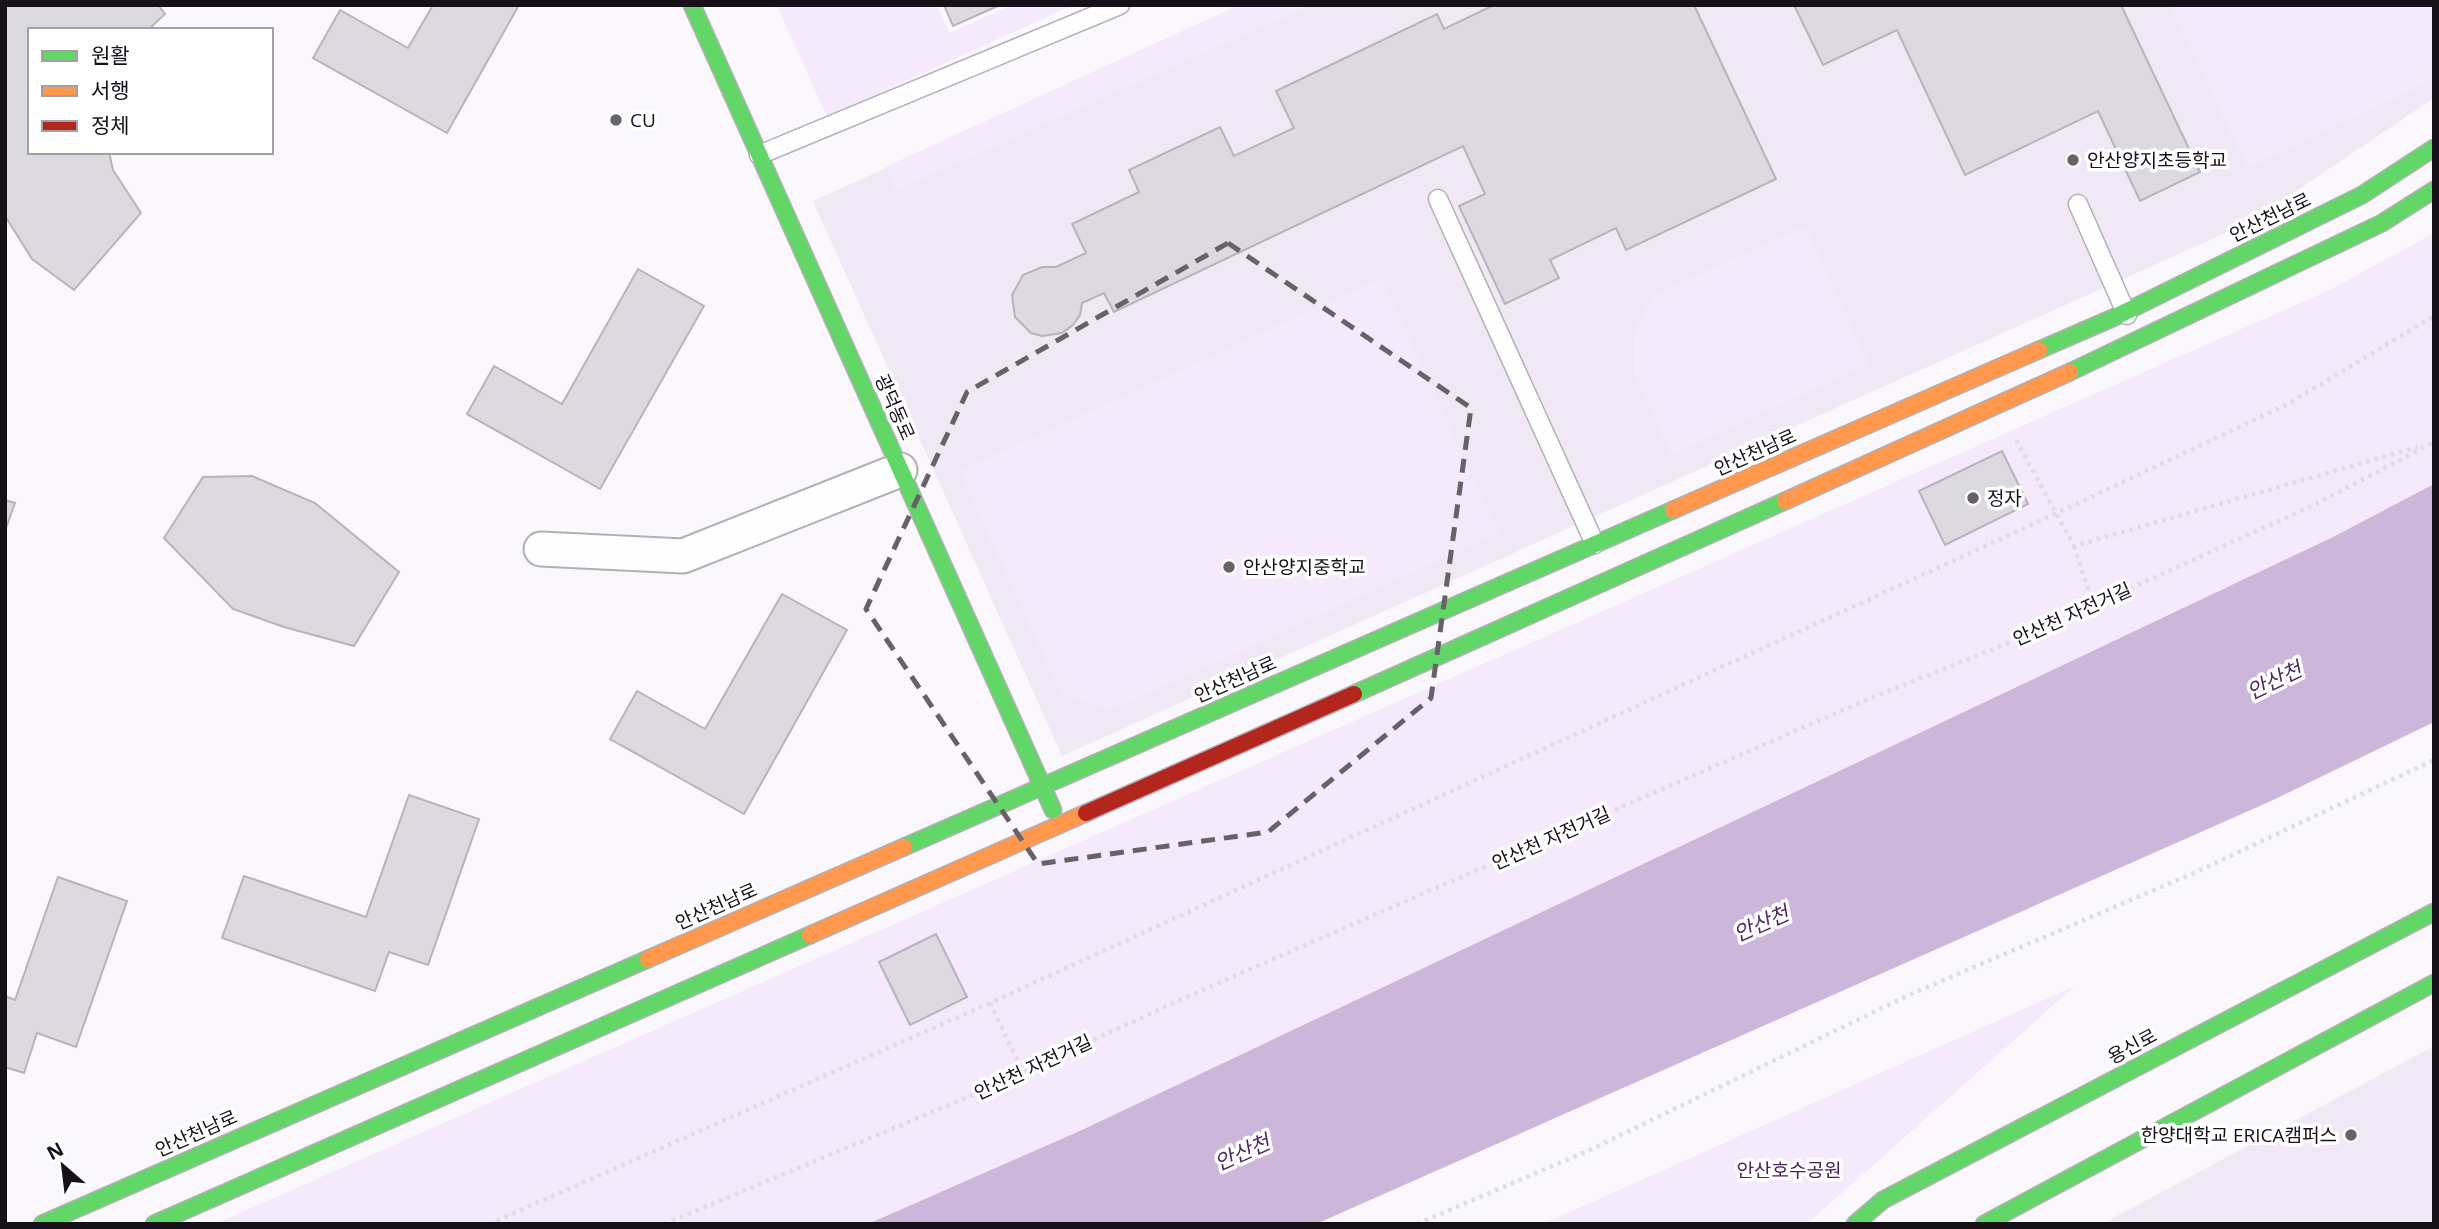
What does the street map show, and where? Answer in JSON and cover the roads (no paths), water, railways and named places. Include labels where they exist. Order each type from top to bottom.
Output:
[{"type":"street","name":"광덕동로","points":[[692,5],[1060,825]]},
{"type":"street","name":"안산천남로","points":[[41,1224],[2126,312],[2362,195],[2434,148]]},
{"type":"street","points":[[154,1224],[1060,825],[1998,406],[2382,223],[2434,190]]},
{"type":"street","points":[[541,549],[683,556],[900,470]]},
{"type":"street","name":"용신로","points":[[1855,1224],[1883,1200],[2434,912]]},
{"type":"street","points":[[1984,1224],[2434,983]]},
{"type":"lane","points":[[759,155],[1121,5]]},
{"type":"lane","points":[[1438,199],[1595,544]]},
{"type":"lane","points":[[2078,204],[2139,341]]},
{"type":"water","name":"안산천","points":[[2434,484],[2434,722],[2271,801],[1316,1224],[868,1224],[1084,1129],[2333,537]]},
{"type":"place","name":"CU","points":[[616,120]]},
{"type":"place","name":"안산양지초등학교","points":[[2073,160]]},
{"type":"place","name":"정자","points":[[1973,498]]},
{"type":"place","name":"안산양지중학교","points":[[1229,567]]},
{"type":"place","name":"한양대학교 ERICA캠퍼스","points":[[2351,1135]]},
{"type":"park label","name":"안산호수공원","points":[[1789,1170]]}]
